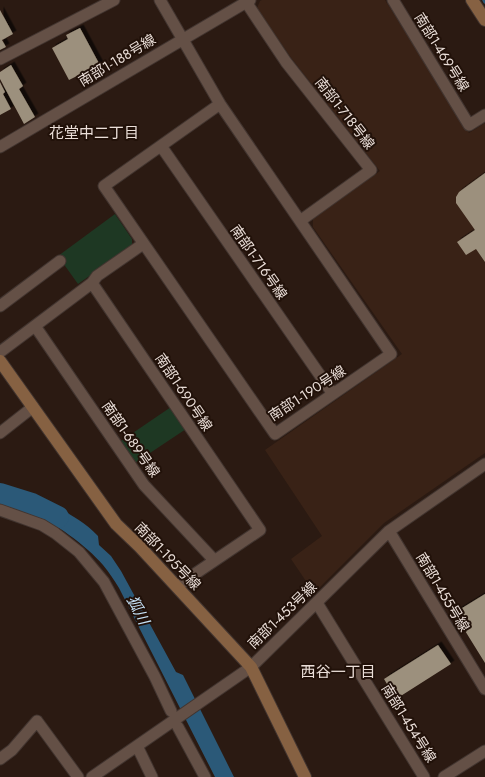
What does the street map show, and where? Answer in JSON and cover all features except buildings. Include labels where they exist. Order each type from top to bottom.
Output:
[{"type":"street","points":[[0,59],[114,0]]},
{"type":"street","name":"南部1-190号線","points":[[160,0],[220,104],[392,354],[275,434],[104,186],[220,104]]},
{"type":"street","name":"南部1-469号線","points":[[393,0],[469,125],[485,115]]},
{"type":"street","points":[[472,0],[485,19]]},
{"type":"street","name":"南部1-188号線","points":[[0,147],[248,1]]},
{"type":"street","name":"南部1-718号線","points":[[248,1],[286,62],[371,170],[300,221]]},
{"type":"street","name":"南部1-716号線","points":[[161,146],[333,394]]},
{"type":"street","points":[[0,352],[92,282],[97,276],[143,244]]},
{"type":"street","points":[[0,306],[60,261]]},
{"type":"street","name":"南部1-690号線","points":[[92,282],[260,530],[177,586]]},
{"type":"street","name":"南部1-689号線","points":[[35,326],[144,485],[214,560]]},
{"type":"street","name":"南部1-195号線","points":[[0,361],[116,524],[177,586],[251,667],[305,777]]},
{"type":"street","points":[[0,433],[33,407]]},
{"type":"street","name":"南部1-453号線","points":[[92,777],[251,667],[389,531],[485,464]]},
{"type":"street","points":[[0,510],[42,525],[55,533],[78,552],[104,582],[149,665],[205,777]]},
{"type":"street","name":"南部1-455号線","points":[[389,531],[485,689]]},
{"type":"street","name":"南部1-454号線","points":[[317,603],[424,777]]},
{"type":"street","points":[[0,759],[12,750],[37,721],[78,777]]},
{"type":"street","points":[[137,746],[152,777]]},
{"type":"street","name":"南部1-454号線","points":[[444,777],[485,751]]},
{"type":"shaded area","points":[[262,0],[385,0],[469,133],[485,123],[485,453],[384,523],[314,593],[291,559],[322,536],[265,450],[402,354],[313,227],[313,219],[380,171],[292,59],[257,8]]},
{"type":"green space","points":[[115,214],[132,239],[132,246],[78,284],[58,256]]},
{"type":"green space","points":[[171,407],[186,429],[135,463],[121,441]]},
{"type":"water","points":[[33,498],[68,513],[84,523],[98,536],[99,545],[111,556],[121,571],[176,672],[183,675],[234,777],[215,777],[119,588],[109,573],[103,565],[79,542],[49,522],[30,513]]},
{"type":"waterway","name":"狐川","points":[[0,494],[32,504],[58,517]]},
{"type":"district","name":"花堂中二丁目","points":[[94,133]]},
{"type":"district","name":"西谷一丁目","points":[[338,672]]}]
